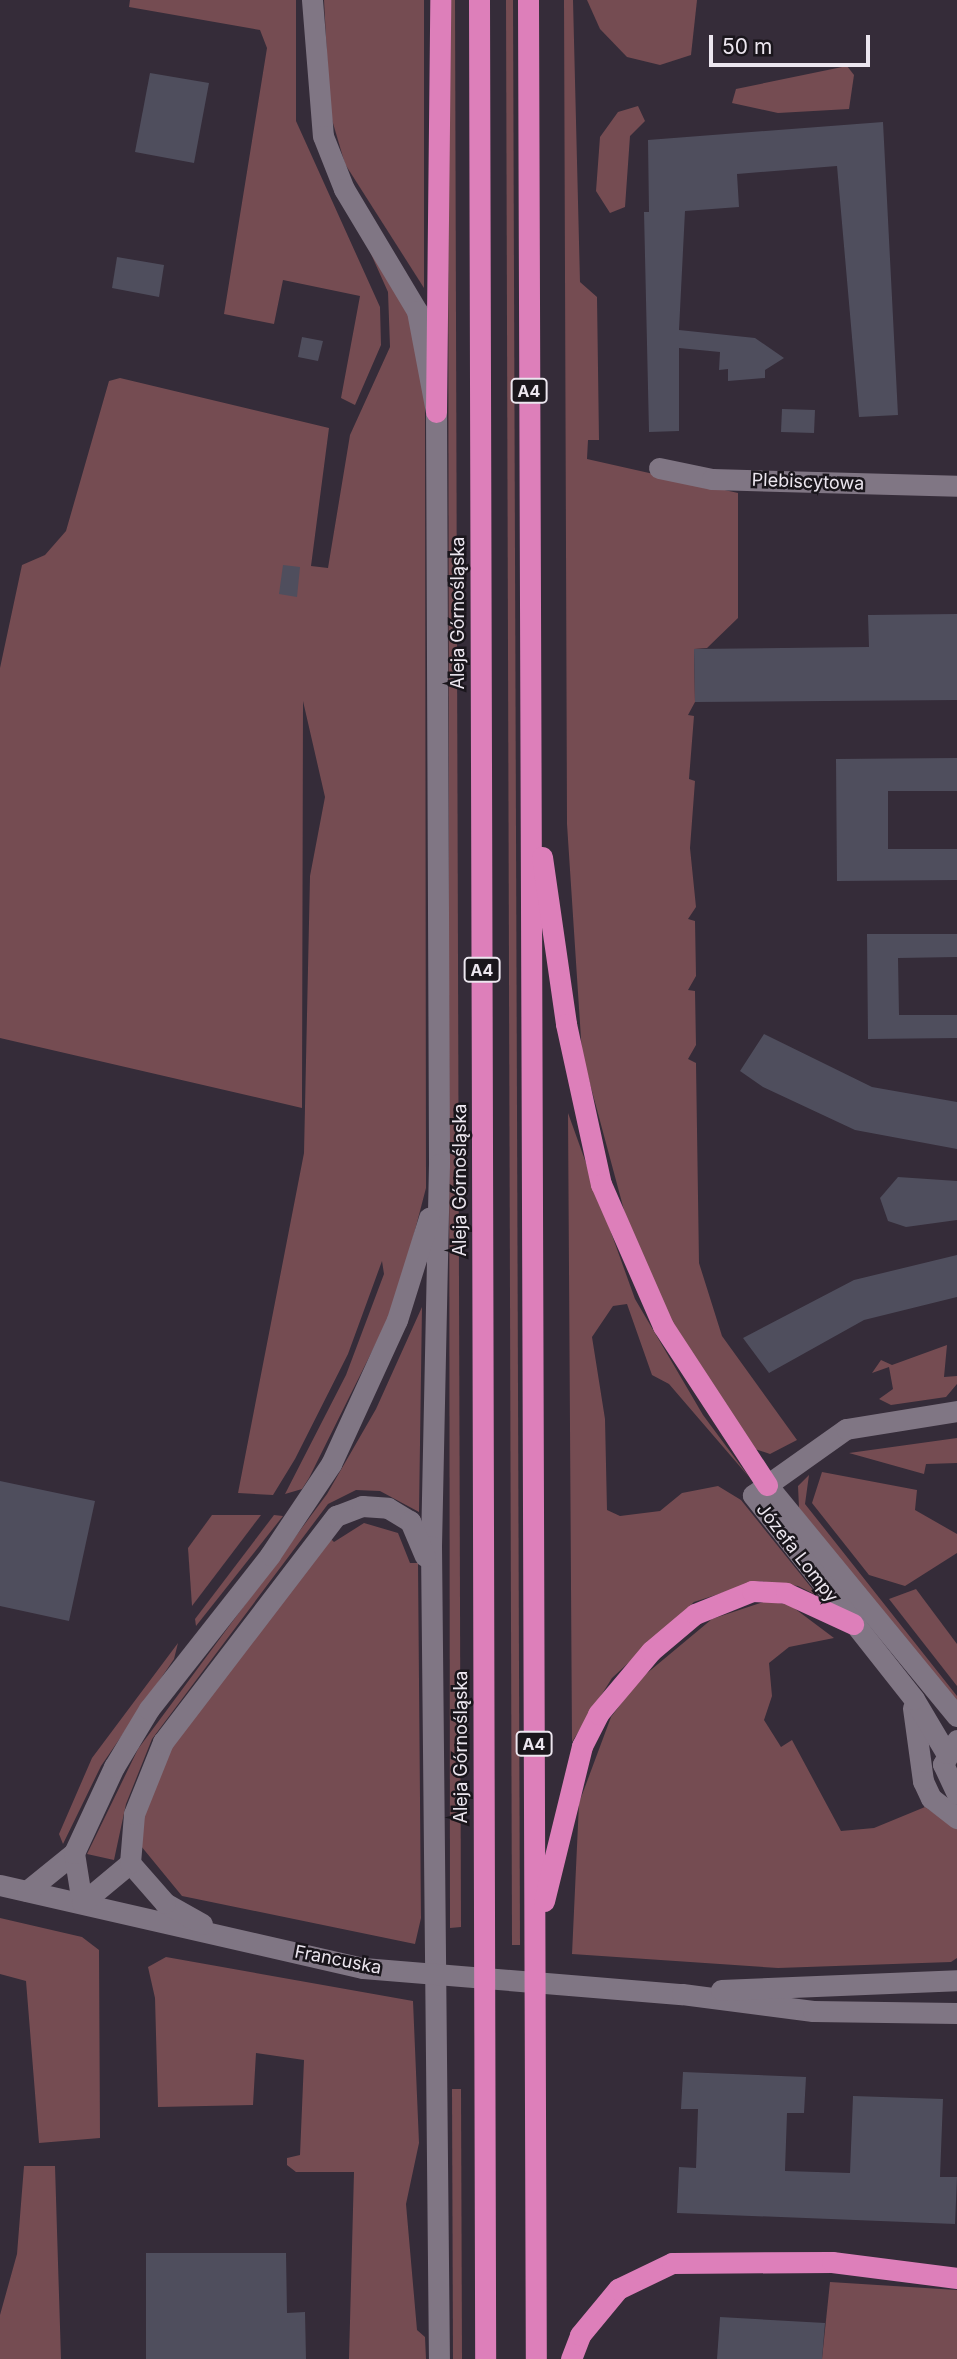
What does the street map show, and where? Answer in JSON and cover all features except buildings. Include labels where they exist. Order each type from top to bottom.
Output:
[{"type":"highway","points":[[436,412],[440,0]]},
{"type":"highway","name":"Aleja Górnośląska","points":[[479,0],[485,2359]]},
{"type":"highway","name":"A4","points":[[528,0],[536,2359]]},
{"type":"highway","points":[[531,782],[566,1024],[601,1184],[663,1326],[767,1485]]},
{"type":"highway","points":[[536,1938],[582,1746],[598,1714],[652,1651],[695,1614],[752,1591],[786,1593],[853,1624]]},
{"type":"highway","points":[[571,2359],[580,2335],[618,2289],[672,2263],[832,2262],[957,2278]]},
{"type":"street","points":[[312,0],[323,136],[344,189],[417,311],[436,412],[439,1164],[432,1582],[439,2359]]},
{"type":"street","name":"Plebiscytowa","points":[[659,468],[712,478],[957,486]]},
{"type":"street","points":[[27,1891],[74,1853],[149,1709],[270,1555],[331,1464],[411,1284],[439,1164]]},
{"type":"street","name":"Józefa Lompy","points":[[853,1624],[753,1496],[846,1429],[957,1411]]},
{"type":"street","points":[[767,1485],[957,1716]]},
{"type":"street","points":[[125,1913],[134,1814],[163,1742],[336,1516],[377,1506],[410,1521],[432,1582]]},
{"type":"street","points":[[853,1624],[951,1747],[944,1774],[957,1794]]},
{"type":"street","points":[[914,1699],[923,1781],[931,1798],[957,1818]]},
{"type":"street","points":[[74,1853],[82,1903]]},
{"type":"street","points":[[82,1903],[130,1863]]},
{"type":"street","points":[[130,1863],[165,1903],[222,1935]]},
{"type":"street","name":"Francuska","points":[[0,1885],[363,1968],[682,1994],[813,2011],[957,2012]]},
{"type":"street","name":"Francuska","points":[[682,1994],[957,1980]]},
{"type":"shaded area","points":[[130,0],[296,0],[296,121],[380,307],[381,345],[355,405],[341,398],[360,296],[283,280],[274,324],[224,314],[267,48],[260,30],[129,7]]},
{"type":"shaded area","points":[[324,0],[424,0],[424,288],[345,164],[330,113]]},
{"type":"shaded area","points":[[448,0],[455,0],[461,1927],[450,1928]]},
{"type":"shaded area","points":[[506,0],[513,0],[520,1945],[512,1945]]},
{"type":"shaded area","points":[[564,0],[573,0],[580,282],[597,297],[599,440],[588,440],[587,459],[738,493],[738,618],[707,648],[694,649],[695,702],[688,715],[694,716],[689,779],[695,781],[690,848],[696,907],[688,919],[695,921],[696,976],[688,990],[695,991],[696,1045],[688,1059],[696,1063],[699,1263],[722,1336],[797,1440],[770,1454],[755,1449],[671,1320],[628,1225],[582,1054],[567,824]]},
{"type":"shaded area","points":[[587,0],[697,0],[691,55],[660,65],[627,57],[600,29]]},
{"type":"shaded area","points":[[847,66],[854,75],[849,109],[778,113],[732,103],[736,89]]},
{"type":"shaded area","points":[[638,106],[645,121],[630,136],[625,207],[610,213],[596,191],[600,137],[618,112]]},
{"type":"shaded area","points":[[367,245],[410,316],[425,389],[426,1188],[396,1303],[309,1478],[302,1489],[285,1494],[346,1375],[384,1274],[382,1261],[348,1354],[295,1459],[273,1495],[238,1493],[304,1153],[310,876],[325,797],[303,701],[302,1108],[0,1038],[0,668],[22,565],[45,555],[66,531],[109,381],[120,378],[329,428],[311,566],[328,568],[350,435],[390,347],[388,292]]},
{"type":"shaded area","points":[[568,1113],[635,1299],[703,1415],[749,1477],[669,1384],[652,1375],[627,1304],[613,1306],[592,1337],[605,1419],[607,1510],[620,1516],[660,1511],[682,1493],[718,1486],[741,1500],[818,1596],[798,1586],[759,1581],[694,1602],[612,1678],[572,1742]]},
{"type":"shaded area","points":[[422,1307],[419,1512],[380,1491],[356,1490],[328,1504],[152,1739],[126,1804],[114,1860],[87,1854],[138,1749],[327,1494],[376,1409]]},
{"type":"shaded area","points":[[947,1345],[944,1377],[957,1376],[957,1384],[946,1397],[891,1405],[879,1399],[893,1389],[889,1367],[872,1373],[881,1360],[892,1365]]},
{"type":"shaded area","points":[[957,1438],[957,1463],[926,1464],[924,1474],[849,1453]]},
{"type":"shaded area","points":[[822,1472],[917,1490],[915,1510],[957,1534],[957,1553],[905,1586],[869,1575],[812,1503]]},
{"type":"shaded area","points":[[809,1475],[805,1504],[957,1696],[957,1706],[799,1508],[798,1486]]},
{"type":"shaded area","points":[[212,1515],[261,1515],[192,1606],[188,1548]]},
{"type":"shaded area","points":[[274,1515],[283,1516],[196,1626],[195,1619]]},
{"type":"shaded area","points":[[364,1523],[398,1533],[410,1563],[418,1563],[421,1918],[415,1944],[182,1896],[141,1846],[142,1820],[170,1748],[329,1537],[334,1542]]},
{"type":"shaded area","points":[[916,1589],[957,1644],[957,1686],[889,1599]]},
{"type":"shaded area","points":[[766,1601],[790,1605],[834,1638],[789,1647],[769,1663],[772,1696],[764,1720],[781,1747],[792,1740],[841,1831],[874,1828],[925,1807],[957,1828],[957,1958],[951,1962],[778,1968],[572,1954],[579,1803],[611,1717],[640,1679],[712,1619]]},
{"type":"shaded area","points":[[178,1643],[174,1659],[101,1766],[63,1844],[59,1834],[92,1758]]},
{"type":"shaded area","points":[[0,1918],[82,1937],[99,1950],[100,2138],[39,2143],[26,1981],[0,1974]]},
{"type":"shaded area","points":[[166,1957],[413,2001],[419,2143],[406,2204],[417,2330],[425,2337],[426,2359],[349,2359],[354,2172],[296,2172],[287,2165],[287,2158],[300,2155],[304,2060],[256,2053],[253,2105],[158,2107],[155,1998],[148,1967]]},
{"type":"shaded area","points":[[452,2089],[461,2089],[462,2359],[453,2359]]},
{"type":"shaded area","points":[[24,2166],[55,2166],[61,2359],[0,2359],[0,2315],[17,2254]]},
{"type":"shaded area","points":[[830,2282],[957,2290],[957,2359],[822,2359]]}]
